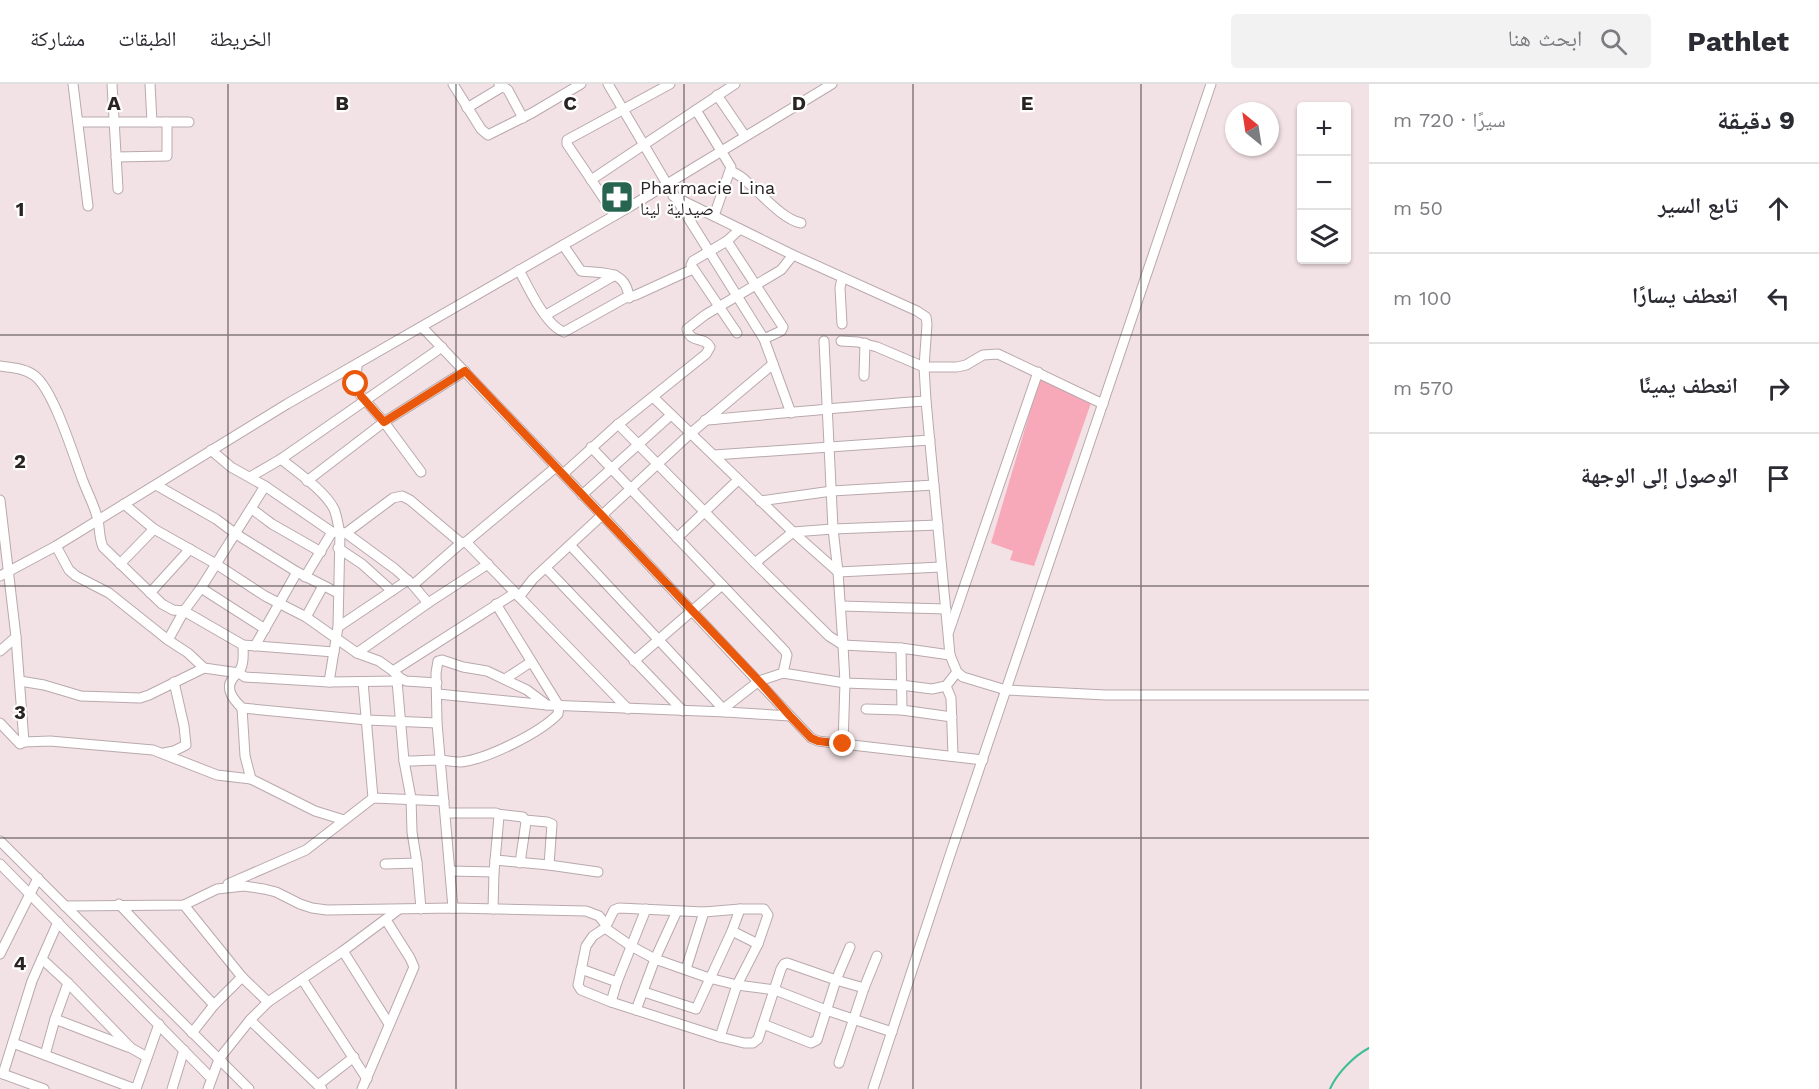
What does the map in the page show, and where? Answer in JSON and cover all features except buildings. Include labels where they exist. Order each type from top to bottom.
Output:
[{"type":"street","points":[[73,84],[88,206]]},
{"type":"street","points":[[112,84],[117,189]]},
{"type":"street","points":[[150,84],[152,122]]},
{"type":"street","points":[[453,84],[481,129],[488,135],[523,118],[581,84]]},
{"type":"street","points":[[608,84],[674,196],[764,339],[791,413]]},
{"type":"street","points":[[615,215],[567,144],[567,140],[670,84]]},
{"type":"street","points":[[591,180],[735,84]]},
{"type":"street","points":[[4,574],[56,546],[287,404],[615,215],[832,84]]},
{"type":"street","points":[[873,1089],[1211,84]]},
{"type":"street","points":[[467,108],[500,85],[508,90],[523,118]]},
{"type":"street","points":[[717,95],[744,136]]},
{"type":"street","points":[[696,110],[730,163],[731,171],[714,216]]},
{"type":"street","points":[[78,122],[189,122]]},
{"type":"street","points":[[116,157],[167,156],[167,122]]},
{"type":"street","points":[[731,171],[749,183],[782,213],[801,223]]},
{"type":"street","points":[[674,196],[926,317],[924,368],[926,401],[950,655],[957,672],[972,681],[1006,690],[1106,695],[1369,695]]},
{"type":"street","points":[[737,333],[691,264],[727,241],[740,229]]},
{"type":"street","points":[[727,241],[783,327],[781,331],[764,339]]},
{"type":"street","points":[[563,245],[580,272],[615,275],[625,282],[629,298]]},
{"type":"street","points":[[338,627],[392,591],[411,582],[591,447],[701,359],[710,347],[707,342],[692,338],[687,333],[687,329],[784,268],[793,255]]},
{"type":"street","points":[[519,270],[546,315],[557,329],[564,332],[620,301],[693,269]]},
{"type":"street","points":[[546,315],[615,275]]},
{"type":"street","points":[[842,278],[840,288],[842,324]]},
{"type":"street","points":[[422,327],[811,738],[818,741],[983,760]]},
{"type":"street","points":[[824,341],[833,529],[841,606],[845,683],[843,744]]},
{"type":"street","points":[[841,341],[877,347],[924,368],[957,367],[994,353],[1103,404]]},
{"type":"street","points":[[864,376],[866,344]]},
{"type":"street","points":[[250,477],[281,459],[442,347]]},
{"type":"street","points":[[20,681],[44,685],[81,696],[140,698],[204,668],[239,673],[245,677],[329,682],[363,682],[397,677],[496,604],[517,595],[705,420],[773,364]]},
{"type":"street","points":[[357,365],[357,388],[421,472]]},
{"type":"street","points":[[0,366],[31,373],[43,385],[71,448],[98,521],[100,541],[103,547],[150,593],[167,607],[184,611],[243,645],[334,652]]},
{"type":"street","points":[[307,481],[384,422],[465,371]]},
{"type":"street","points":[[948,635],[1038,372]]},
{"type":"street","points":[[653,397],[760,501],[838,572],[941,567]]},
{"type":"street","points":[[705,420],[926,401]]},
{"type":"street","points":[[582,495],[671,415]]},
{"type":"street","points":[[618,424],[829,636],[843,645],[901,648],[950,655]]},
{"type":"street","points":[[714,455],[930,440]]},
{"type":"street","points":[[591,447],[785,651],[787,655],[783,674]]},
{"type":"street","points":[[211,450],[231,467],[339,532],[411,582],[428,603]]},
{"type":"street","points":[[281,459],[322,493],[334,510],[339,532],[338,627],[329,682]]},
{"type":"street","points":[[677,538],[738,480]]},
{"type":"street","points":[[156,485],[216,519],[301,574],[338,593]]},
{"type":"street","points":[[760,501],[832,491],[934,485]]},
{"type":"street","points":[[168,640],[184,611],[265,486]]},
{"type":"street","points":[[255,646],[301,574],[339,532],[393,498],[402,496],[410,500],[488,564],[628,709]]},
{"type":"street","points":[[0,500],[4,574],[16,637],[24,742]]},
{"type":"street","points":[[124,504],[154,529],[306,617],[357,653],[379,661],[397,677],[406,681],[437,683]]},
{"type":"street","points":[[252,509],[272,524],[321,552]]},
{"type":"street","points":[[755,563],[793,532],[938,525]]},
{"type":"street","points":[[120,564],[154,529]]},
{"type":"street","points":[[570,545],[724,710]]},
{"type":"street","points":[[56,546],[63,561],[76,576],[109,593],[188,653],[204,668]]},
{"type":"street","points":[[338,548],[362,564],[392,591]]},
{"type":"street","points":[[150,593],[190,549]]},
{"type":"street","points":[[357,653],[488,564]]},
{"type":"street","points":[[546,568],[683,711]]},
{"type":"street","points":[[634,661],[722,585]]},
{"type":"street","points":[[306,617],[323,586]]},
{"type":"street","points":[[201,588],[265,629]]},
{"type":"street","points":[[404,761],[459,762],[478,758],[544,726],[558,714],[559,706],[496,604]]},
{"type":"street","points":[[841,606],[946,609]]},
{"type":"street","points":[[0,651],[16,637]]},
{"type":"street","points":[[243,645],[242,666],[233,678],[230,687],[234,700],[242,708],[367,720],[437,723]]},
{"type":"street","points":[[901,648],[902,710]]},
{"type":"street","points":[[453,908],[437,723],[438,662],[442,660],[463,667],[487,671],[527,690],[547,705]]},
{"type":"street","points":[[505,679],[531,662]]},
{"type":"street","points":[[724,710],[759,681],[783,674],[845,683],[901,685],[932,689],[946,686],[957,672]]},
{"type":"street","points":[[397,677],[421,909]]},
{"type":"street","points":[[164,753],[186,745],[174,682]]},
{"type":"street","points":[[363,682],[373,798]]},
{"type":"street","points":[[946,686],[951,693],[952,756]]},
{"type":"street","points":[[438,694],[559,706],[683,711],[724,710],[790,716]]},
{"type":"street","points":[[242,708],[244,756],[251,778]]},
{"type":"street","points":[[866,709],[902,710],[952,717]]},
{"type":"street","points":[[0,723],[19,744],[50,741],[77,742],[164,753],[217,775],[251,778],[315,811],[344,820]]},
{"type":"street","points":[[65,906],[184,905],[306,850],[373,798],[444,801]]},
{"type":"street","points":[[446,813],[497,814],[547,822],[552,825],[549,864]]},
{"type":"street","points":[[493,909],[499,819],[497,814]]},
{"type":"street","points":[[520,863],[527,824],[525,820]]},
{"type":"street","points":[[0,841],[249,1089]]},
{"type":"street","points":[[495,861],[549,864],[598,872]]},
{"type":"street","points":[[385,864],[417,863]]},
{"type":"street","points":[[1,867],[30,893],[211,1078]]},
{"type":"street","points":[[451,871],[494,872]]},
{"type":"street","points":[[0,954],[38,878]]},
{"type":"street","points":[[217,889],[244,886],[264,889],[306,906],[327,910],[453,908],[586,911],[599,916],[605,927],[631,946],[655,959],[709,978],[737,985],[775,990],[892,1032]]},
{"type":"street","points":[[119,904],[214,1005]]},
{"type":"street","points":[[184,905],[242,977],[268,1002]]},
{"type":"street","points":[[720,1037],[737,985],[758,944],[768,915],[766,911],[764,909],[740,909],[704,912],[619,908],[614,910],[605,927],[589,940],[586,946],[579,988],[611,1002],[720,1037],[744,1043],[753,1043],[758,1039],[783,965],[787,963],[864,988]]},
{"type":"street","points":[[611,1002],[616,982],[646,909]]},
{"type":"street","points":[[689,1027],[740,909]]},
{"type":"street","points":[[208,1089],[219,1059],[250,1020],[268,1002],[398,910]]},
{"type":"street","points":[[636,1010],[676,911]]},
{"type":"street","points":[[686,969],[704,912]]},
{"type":"street","points":[[362,1089],[414,967],[386,920]]},
{"type":"street","points":[[44,1089],[1,1074],[25,1002],[58,922]]},
{"type":"street","points":[[732,931],[758,944]]},
{"type":"street","points":[[763,1024],[811,1042],[817,1040],[836,980],[850,947]]},
{"type":"street","points":[[343,951],[389,1024]]},
{"type":"street","points":[[839,1064],[877,956]]},
{"type":"street","points":[[42,959],[131,1048]]},
{"type":"street","points":[[581,969],[616,982]]},
{"type":"street","points":[[192,1033],[214,1005],[242,977]]},
{"type":"street","points":[[302,979],[367,1079]]},
{"type":"street","points":[[45,1055],[68,983]]},
{"type":"street","points":[[644,992],[696,1010]]},
{"type":"street","points":[[55,1019],[131,1048],[147,1057]]},
{"type":"street","points":[[250,1020],[320,1087],[354,1057]]},
{"type":"street","points":[[13,1043],[136,1089],[159,1024]]},
{"type":"street","points":[[172,1089],[184,1050]]},
{"type":"shaded area","points":[[1040,378],[1091,403],[1034,566],[1010,560],[1013,551],[991,543]]},
{"type":"waterway","points":[[1330,1089],[1346,1066],[1369,1048]]},
{"type":"place","name":"Pharmacie Lina صيدلية لينا","points":[[617,197]]},
{"type":"route","points":[[356,384],[361,396],[384,422],[465,371],[811,738],[843,744]]}]
